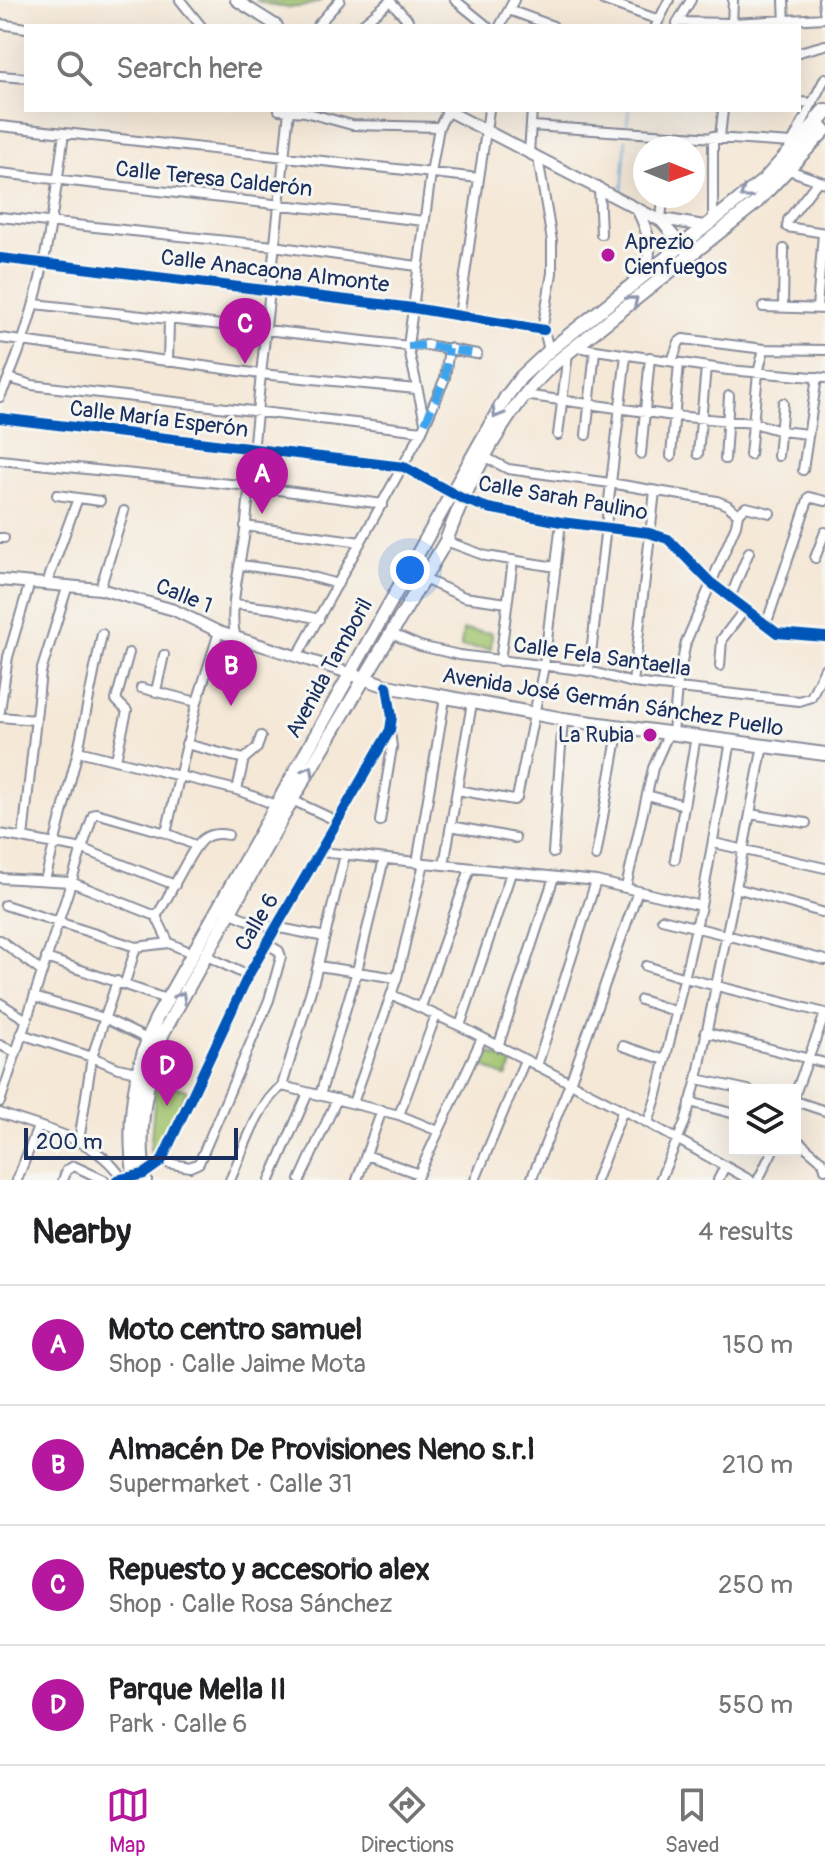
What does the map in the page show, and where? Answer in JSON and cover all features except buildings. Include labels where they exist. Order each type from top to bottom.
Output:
[{"type":"main road","name":"Avenida Tamboril","points":[[133,1178],[131,1119],[137,1072],[147,1039],[166,999],[229,912],[349,673],[519,391],[549,351],[764,180],[821,116]]},
{"type":"main road","name":"Avenida Tamboril","points":[[519,391],[756,203],[811,146],[821,116]]},
{"type":"main road","name":"Avenida Tamboril","points":[[133,1178],[154,1056],[200,955],[285,805],[446,541],[457,496]]},
{"type":"main road","name":"Avenida José Germán Sánchez Puello","points":[[349,673],[387,686],[534,715],[825,754]]},
{"type":"street","points":[[180,0],[199,24]]},
{"type":"street","points":[[236,0],[272,24]]},
{"type":"street","points":[[319,24],[340,0]]},
{"type":"street","points":[[501,24],[514,0]]},
{"type":"street","points":[[603,0],[658,23],[669,0]]},
{"type":"street","points":[[677,24],[691,0]]},
{"type":"street","points":[[732,24],[733,0]]},
{"type":"street","points":[[784,0],[785,23]]},
{"type":"street","points":[[677,24],[785,23],[825,18],[823,0]]},
{"type":"street","points":[[362,24],[390,1],[408,20],[403,24]]},
{"type":"street","points":[[460,2],[485,24]]},
{"type":"street","points":[[509,10],[548,24]]},
{"type":"street","points":[[0,24],[24,28]]},
{"type":"street","points":[[801,51],[825,45]]},
{"type":"street","points":[[0,76],[24,78]]},
{"type":"street","points":[[801,103],[821,116],[825,78]]},
{"type":"street","points":[[236,638],[233,624],[285,156],[286,112]]},
{"type":"street","points":[[300,112],[352,125],[439,127]]},
{"type":"street","points":[[424,427],[408,346],[431,173],[439,127],[446,112]]},
{"type":"street","points":[[449,112],[661,221],[689,255]]},
{"type":"street","points":[[459,316],[489,112]]},
{"type":"street","points":[[532,112],[533,156],[552,245],[552,273],[544,330],[549,351]]},
{"type":"street","points":[[661,221],[708,222],[723,112]]},
{"type":"street","points":[[0,126],[479,178]]},
{"type":"street","points":[[532,126],[717,137],[794,145]]},
{"type":"street","points":[[0,397],[23,341],[45,263],[64,133]]},
{"type":"street","points":[[811,146],[825,137]]},
{"type":"street","points":[[763,307],[821,308],[824,233],[787,227],[788,220],[821,182],[789,170]]},
{"type":"street","name":"Calle Teresa Calderón","points":[[0,173],[424,221]]},
{"type":"street","points":[[599,187],[601,234]]},
{"type":"street","points":[[661,221],[662,208]]},
{"type":"street","points":[[637,209],[650,239],[648,264],[643,275]]},
{"type":"street","points":[[0,217],[274,246],[417,266]]},
{"type":"street","points":[[783,307],[784,249]]},
{"type":"street","name":"Calle Anacaona Almonte","points":[[0,258],[413,308],[544,330]]},
{"type":"street","points":[[35,304],[266,331],[449,348],[477,354]]},
{"type":"street","points":[[168,362],[169,320]]},
{"type":"street","points":[[0,338],[261,374],[416,389]]},
{"type":"street","points":[[671,456],[676,362],[679,342],[683,339],[764,349],[825,350]]},
{"type":"street","points":[[297,657],[424,427],[445,378],[449,348]]},
{"type":"street","points":[[750,455],[758,373],[764,349]]},
{"type":"street","points":[[558,435],[572,350],[650,357],[758,373],[821,377],[803,470]]},
{"type":"street","points":[[586,435],[595,351]]},
{"type":"street","points":[[589,671],[626,355]]},
{"type":"street","points":[[641,454],[650,357]]},
{"type":"street","points":[[698,454],[706,367]]},
{"type":"street","points":[[9,378],[32,385],[257,413],[424,427]]},
{"type":"street","points":[[519,391],[619,409],[754,423],[781,431],[808,434]]},
{"type":"street","points":[[725,459],[729,396]]},
{"type":"street","points":[[778,456],[783,403]]},
{"type":"street","name":"Calle María Esperón","points":[[0,418],[404,467],[457,496]]},
{"type":"street","points":[[480,454],[508,469],[717,501],[738,514]]},
{"type":"street","points":[[0,460],[249,486],[383,504]]},
{"type":"street","points":[[633,683],[655,491]]},
{"type":"street","points":[[57,495],[100,501]]},
{"type":"street","name":"Calle Sarah Paulino","points":[[457,496],[488,508],[606,529],[649,533],[674,542],[710,582],[766,625],[785,635],[825,637]]},
{"type":"street","points":[[766,625],[809,497],[825,501]]},
{"type":"street","points":[[47,583],[78,498]]},
{"type":"street","points":[[626,887],[653,768],[671,733],[686,642],[738,514],[746,507],[770,513]]},
{"type":"street","points":[[100,589],[124,511]]},
{"type":"street","points":[[457,790],[516,799],[544,666],[561,522]]},
{"type":"street","points":[[245,526],[361,542]]},
{"type":"street","points":[[815,558],[825,532]]},
{"type":"street","points":[[446,541],[471,552],[556,567]]},
{"type":"street","points":[[730,598],[749,552]]},
{"type":"street","points":[[500,661],[513,560]]},
{"type":"street","points":[[241,565],[298,573],[338,584]]},
{"type":"street","points":[[424,579],[464,597],[507,603]]},
{"type":"street","name":"Calle 1","points":[[0,580],[100,589],[174,610],[219,632],[349,673]]},
{"type":"street","points":[[30,582],[8,657],[0,714],[36,720]]},
{"type":"street","points":[[23,838],[41,672],[68,585]]},
{"type":"street","points":[[235,604],[319,619]]},
{"type":"street","points":[[720,666],[722,639],[745,609]]},
{"type":"street","points":[[166,833],[197,702],[219,632]]},
{"type":"street","points":[[45,880],[78,751],[102,634]]},
{"type":"street","name":"Calle Fela Santaella","points":[[392,634],[420,646],[500,661],[589,671],[633,683],[799,701],[809,699],[825,668]]},
{"type":"street","points":[[116,759],[127,711],[116,700],[129,653]]},
{"type":"street","points":[[156,691],[164,655]]},
{"type":"street","points":[[380,821],[392,747],[392,717],[387,686]]},
{"type":"street","points":[[141,688],[197,702]]},
{"type":"street","points":[[353,1103],[397,978],[420,863],[445,698]]},
{"type":"street","points":[[444,865],[472,703]]},
{"type":"street","points":[[553,853],[563,719]]},
{"type":"street","points":[[596,856],[619,727]]},
{"type":"street","name":"Calle 6","points":[[133,1178],[161,1162],[248,976],[390,730]]},
{"type":"street","points":[[237,790],[244,759],[257,748],[261,736]]},
{"type":"street","points":[[675,859],[696,736]]},
{"type":"street","points":[[648,1123],[701,906],[731,741]]},
{"type":"street","points":[[186,744],[244,759]]},
{"type":"street","points":[[660,1180],[685,1122],[697,1079],[763,745]]},
{"type":"street","points":[[78,751],[237,790],[337,821]]},
{"type":"street","points":[[647,795],[684,805]]},
{"type":"street","points":[[0,1102],[95,814],[166,833],[197,846]]},
{"type":"street","points":[[750,814],[806,823]]},
{"type":"street","points":[[451,826],[515,838]]},
{"type":"street","points":[[0,834],[83,849],[175,885]]},
{"type":"street","points":[[156,916],[197,846],[207,836],[228,835]]},
{"type":"street","points":[[714,843],[825,868]]},
{"type":"street","points":[[321,852],[596,881],[701,906]]},
{"type":"street","points":[[230,1180],[263,1107],[271,1094],[282,1086],[318,966],[345,855]]},
{"type":"street","points":[[320,1095],[357,971],[384,859]]},
{"type":"street","points":[[421,1007],[470,869]]},
{"type":"street","points":[[460,1026],[511,873]]},
{"type":"street","points":[[498,1047],[554,877]]},
{"type":"street","points":[[0,878],[71,882],[156,916],[169,943]]},
{"type":"street","points":[[537,1066],[596,881]]},
{"type":"street","points":[[736,888],[825,913]]},
{"type":"street","points":[[531,1180],[570,1083],[638,891]]},
{"type":"street","points":[[5,905],[136,947],[169,943],[248,976]]},
{"type":"street","points":[[229,912],[249,921],[325,937]]},
{"type":"street","points":[[662,919],[825,960]]},
{"type":"street","points":[[0,940],[42,972]]},
{"type":"street","points":[[161,1162],[190,1167],[199,1163],[269,1000],[281,957],[279,951],[267,944]]},
{"type":"street","points":[[79,1141],[92,1057],[104,1018],[136,947]]},
{"type":"street","points":[[46,958],[166,999]]},
{"type":"street","points":[[318,966],[397,978]]},
{"type":"street","points":[[646,966],[825,1013],[799,1084]]},
{"type":"street","points":[[392,995],[460,1026],[623,1110],[750,1180]]},
{"type":"street","points":[[34,997],[104,1018],[147,1039]]},
{"type":"street","points":[[641,1000],[677,1012]]},
{"type":"street","points":[[0,1003],[25,1019]]},
{"type":"street","points":[[399,1115],[436,1015]]},
{"type":"street","points":[[705,1032],[825,1063]]},
{"type":"street","points":[[21,1034],[137,1072]]},
{"type":"street","points":[[366,1155],[418,1177],[482,1038]]},
{"type":"street","points":[[0,1045],[15,1052]]},
{"type":"street","points":[[623,1046],[665,1060]]},
{"type":"street","points":[[0,1060],[12,1064]]},
{"type":"street","points":[[475,1180],[525,1060]]},
{"type":"street","points":[[697,1079],[729,1086]]},
{"type":"street","points":[[282,1086],[382,1110],[438,1131]]},
{"type":"street","points":[[270,1180],[308,1093]]},
{"type":"street","points":[[300,1180],[337,1099]]},
{"type":"street","points":[[690,1102],[729,1112]]},
{"type":"street","points":[[801,1103],[825,1111]]},
{"type":"street","points":[[357,1180],[382,1110]]},
{"type":"street","points":[[596,1180],[623,1110]]},
{"type":"street","points":[[0,1113],[79,1141],[133,1178]]},
{"type":"street","points":[[17,1180],[38,1127]]},
{"type":"street","points":[[801,1143],[824,1164]]},
{"type":"street","points":[[758,1180],[770,1156]]},
{"type":"street","points":[[63,1180],[67,1170],[74,1166],[104,1180]]},
{"type":"street","points":[[718,1180],[725,1166]]},
{"type":"green space","points":[[255,0],[322,0],[289,8]]},
{"type":"green space","points":[[463,630],[492,633],[491,649],[461,647]]},
{"type":"green space","points":[[489,1052],[513,1063],[506,1077],[482,1066]]},
{"type":"green space","points":[[156,1082],[187,1090],[159,1154],[155,1156],[150,1151]]},
{"type":"waterway","points":[[668,24],[683,0]]},
{"type":"waterway","points":[[627,123],[629,112]]},
{"type":"waterway","points":[[622,193],[626,139]]},
{"type":"marked path","points":[[408,346],[427,345],[477,354]]},
{"type":"marked path","points":[[425,423],[445,378],[449,348]]},
{"type":"cycle path","points":[[0,258],[413,308],[544,330]]},
{"type":"cycle path","points":[[0,418],[404,467],[463,499],[488,508],[561,522],[649,533],[668,539],[710,582],[777,633],[825,637]]},
{"type":"cycle path","points":[[117,1180],[144,1174],[161,1162],[248,976],[390,730],[392,717],[387,686]]},
{"type":"place","name":"Aprezio Cienfuegos","points":[[608,255]]},
{"type":"place","name":"Repuesto y accesorio alex","points":[[245,364]]},
{"type":"place","name":"Moto centro samuel","points":[[262,514]]},
{"type":"place","name":"Almacén De Provisiones Neno s.r.l","points":[[231,706]]},
{"type":"place","name":"La Rubia","points":[[650,735]]},
{"type":"place","name":"Parque Mella II","points":[[167,1106]]}]
